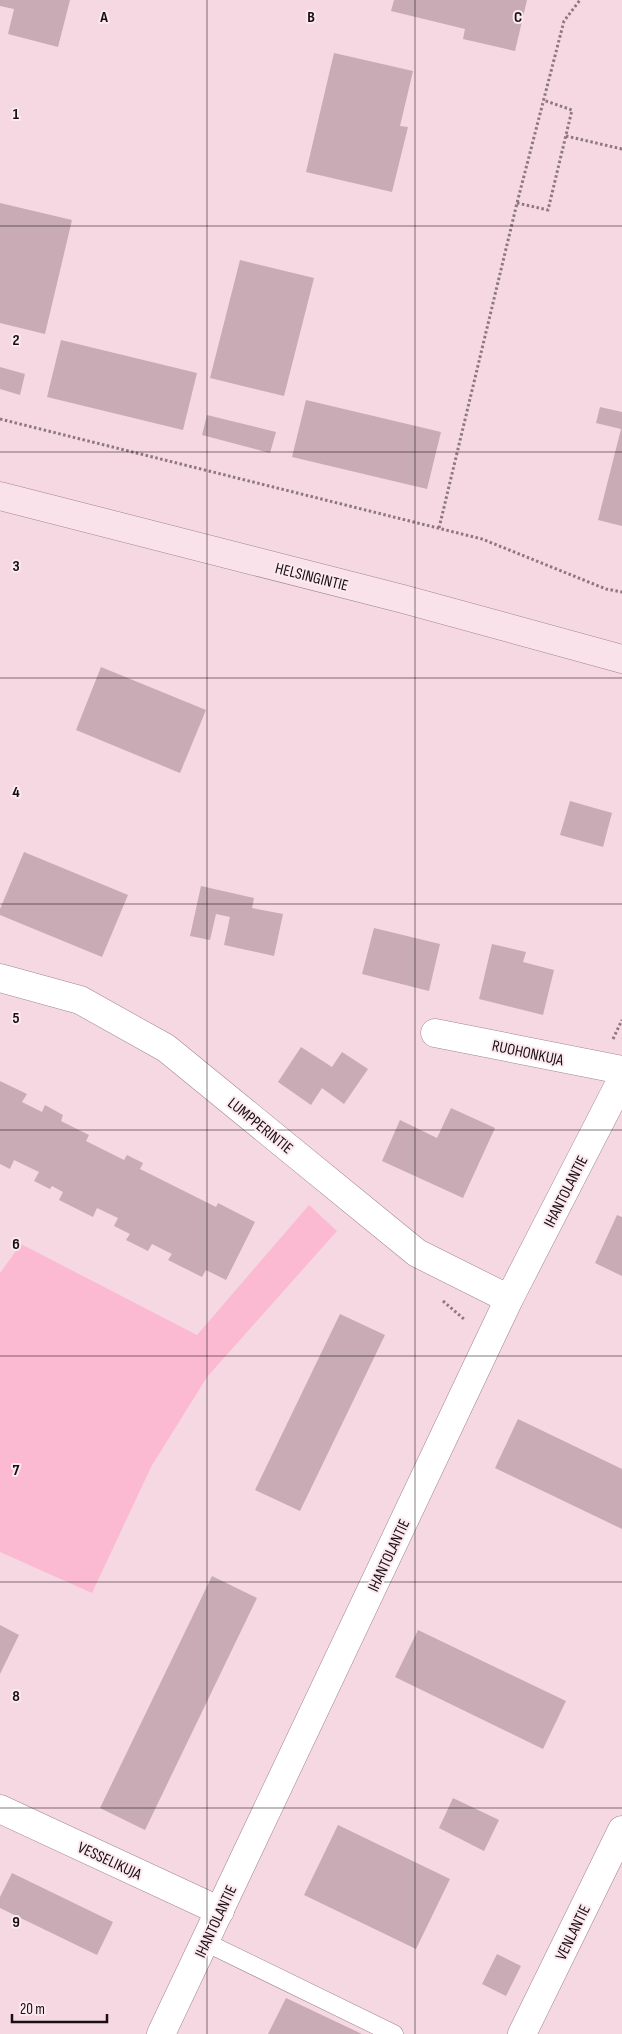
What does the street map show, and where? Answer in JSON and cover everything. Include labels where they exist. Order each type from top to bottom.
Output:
[{"type":"main road","name":"HELSINGINTIE","points":[[0,496],[403,599],[622,659]]},
{"type":"street","name":"LUMPPERINTIE","points":[[0,978],[80,1000],[166,1048],[417,1253],[509,1299]]},
{"type":"street","name":"RUOHONKUJA","points":[[435,1033],[622,1070]]},
{"type":"street","name":"IHANTOLANTIE","points":[[161,2034],[509,1299],[622,1079]]},
{"type":"street","name":"VESSELIKUJA","points":[[0,1808],[220,1911]]},
{"type":"street","name":"VENLANTIE","points":[[522,2034],[622,1830]]},
{"type":"lane","points":[[206,1942],[394,2034]]},
{"type":"path","points":[[438,528],[517,203],[564,20],[580,0]]},
{"type":"path","points":[[517,203],[548,210],[572,110],[543,100]]},
{"type":"path","points":[[566,136],[622,149]]},
{"type":"path","points":[[0,420],[482,539],[606,589],[622,592]]},
{"type":"shaded area","points":[[309,1205],[337,1231],[207,1377],[151,1467],[92,1593],[0,1552],[0,1273],[21,1244],[197,1335]]},
{"type":"building","points":[[0,0],[70,0],[58,47],[8,34],[14,9],[0,6]]},
{"type":"building","points":[[394,0],[527,0],[515,51],[463,39],[465,29],[391,11]]},
{"type":"building","points":[[334,53],[413,71],[400,126],[408,127],[392,192],[306,172]]},
{"type":"building","points":[[0,203],[72,220],[45,334],[0,323]]},
{"type":"building","points":[[240,260],[314,278],[284,396],[210,378]]},
{"type":"building","points":[[61,340],[197,373],[183,430],[47,397]]},
{"type":"building","points":[[0,367],[25,374],[20,395],[0,389]]},
{"type":"building","points":[[306,400],[441,432],[427,489],[292,457]]},
{"type":"building","points":[[600,407],[622,412],[622,526],[598,520],[621,429],[596,423]]},
{"type":"building","points":[[207,415],[276,432],[270,453],[202,435]]},
{"type":"building","points":[[101,667],[206,710],[180,773],[76,730]]},
{"type":"building","points":[[570,801],[612,813],[603,847],[560,835]]},
{"type":"building","points":[[24,852],[128,895],[102,957],[0,915],[0,909]]},
{"type":"building","points":[[201,886],[254,898],[252,908],[283,914],[274,956],[224,945],[230,917],[216,914],[210,940],[190,936]]},
{"type":"building","points":[[374,928],[440,944],[429,991],[362,974]]},
{"type":"building","points":[[492,944],[526,952],[523,962],[554,970],[543,1015],[479,999]]},
{"type":"building","points":[[301,1047],[332,1067],[342,1052],[368,1069],[344,1104],[322,1088],[311,1105],[278,1082]]},
{"type":"building","points":[[0,1081],[27,1094],[22,1102],[42,1112],[45,1105],[63,1115],[61,1121],[89,1135],[86,1141],[124,1160],[127,1155],[143,1163],[140,1169],[216,1207],[218,1203],[255,1222],[226,1280],[206,1270],[202,1277],[168,1260],[172,1254],[152,1244],[148,1251],[126,1240],[130,1234],[114,1226],[118,1218],[97,1208],[93,1217],[59,1200],[63,1192],[52,1186],[50,1189],[34,1181],[39,1172],[14,1160],[10,1169],[0,1164]]},
{"type":"building","points":[[451,1108],[495,1128],[463,1198],[382,1161],[400,1120],[437,1138]]},
{"type":"building","points":[[617,1215],[622,1217],[622,1276],[595,1263]]},
{"type":"building","points":[[340,1314],[385,1335],[300,1511],[255,1490]]},
{"type":"building","points":[[518,1419],[622,1469],[622,1529],[495,1468]]},
{"type":"building","points":[[212,1576],[257,1598],[145,1830],[100,1808]]},
{"type":"building","points":[[0,1625],[19,1635],[0,1674]]},
{"type":"building","points":[[418,1630],[566,1701],[543,1749],[395,1677]]},
{"type":"building","points":[[453,1798],[499,1820],[484,1851],[439,1828]]},
{"type":"building","points":[[338,1825],[450,1879],[416,1949],[304,1895]]},
{"type":"building","points":[[12,1873],[113,1922],[97,1955],[0,1908],[0,1897]]},
{"type":"building","points":[[497,1954],[521,1966],[506,1996],[482,1984]]},
{"type":"building","points":[[286,1998],[362,2034],[268,2034]]}]
